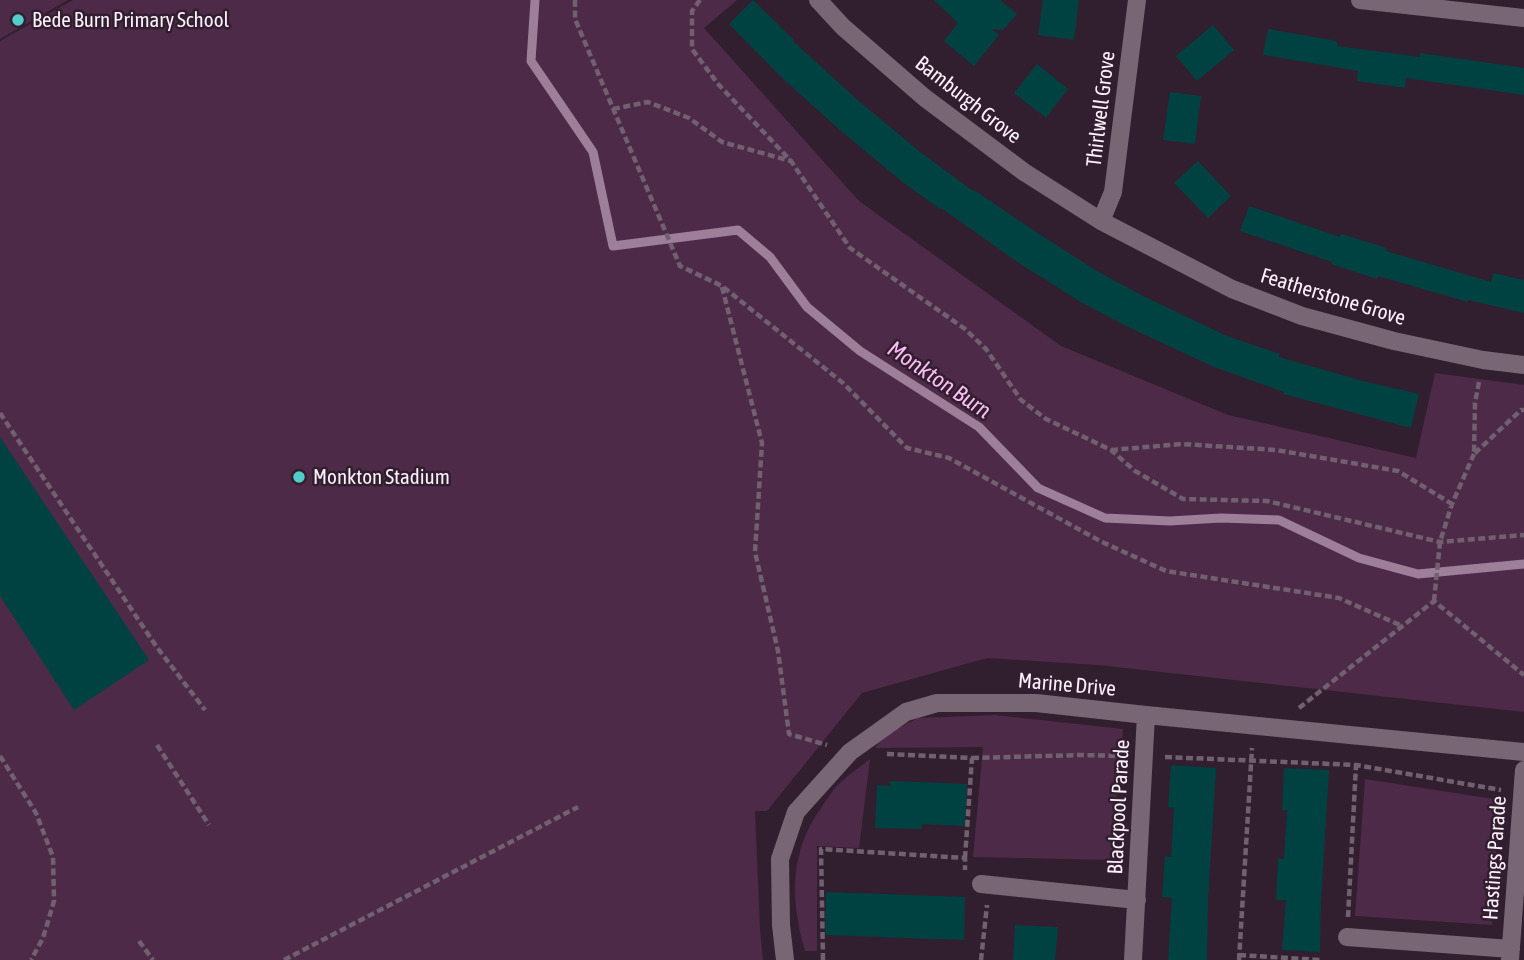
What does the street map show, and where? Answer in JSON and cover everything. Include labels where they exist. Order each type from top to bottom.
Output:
[{"type":"street","name":"Bamburgh Grove","points":[[818,0],[843,27],[925,98],[1024,172],[1101,222]]},
{"type":"street","name":"Thirlwell Grove","points":[[1101,222],[1113,192],[1137,0]]},
{"type":"street","points":[[1360,0],[1466,6],[1524,19]]},
{"type":"street","name":"Featherstone Grove","points":[[1101,222],[1232,289],[1303,316],[1394,341],[1483,360],[1524,365]]},
{"type":"street","name":"Marine Drive","points":[[785,960],[781,925],[780,859],[796,812],[850,752],[906,712],[937,704],[1036,703],[1524,752]]},
{"type":"street","name":"Blackpool Parade","points":[[1133,960],[1146,715]]},
{"type":"street","name":"Hastings Parade","points":[[1347,937],[1511,954],[1524,770]]},
{"type":"street","name":"Blackpool Parade","points":[[985,885],[1137,900]]},
{"type":"path","points":[[575,0],[575,19],[680,266],[722,286],[843,383],[907,448],[948,458],[1102,542],[1166,571],[1339,598],[1402,626]]},
{"type":"path","points":[[700,0],[692,11],[692,49],[718,84],[791,161],[849,248],[965,329],[986,349],[1021,401],[1046,419],[1111,450],[1135,471],[1183,499],[1267,501],[1440,542],[1524,535]]},
{"type":"path","points":[[613,109],[648,102],[689,118],[722,142],[791,161]]},
{"type":"path","points":[[722,286],[762,443],[755,552],[778,651],[789,734],[850,752],[972,758],[964,884],[985,885],[981,960]]},
{"type":"path","points":[[1274,728],[1434,601],[1440,542],[1452,504],[1474,454],[1475,403],[1483,360]]},
{"type":"path","points":[[1474,454],[1524,410]]},
{"type":"path","points":[[0,413],[156,646],[205,710]]},
{"type":"path","points":[[1111,450],[1182,444],[1276,450],[1398,471],[1452,504]]},
{"type":"path","points":[[1434,601],[1524,675]]},
{"type":"path","points":[[1254,726],[1239,958],[1320,960]]},
{"type":"path","points":[[1347,937],[1359,736]]},
{"type":"path","points":[[157,745],[209,825]]},
{"type":"path","points":[[0,756],[36,813],[53,856],[54,901],[43,938],[31,960]]},
{"type":"path","points":[[1356,765],[1522,794]]},
{"type":"path","points":[[284,960],[578,807]]},
{"type":"path","points":[[823,960],[821,849],[965,858]]},
{"type":"path","points":[[139,941],[153,960]]},
{"type":"shaded area","name":"Bede Burn Primary School","points":[[0,0],[68,0],[0,39]]},
{"type":"shaded area","points":[[73,0],[737,0],[704,28],[859,201],[1061,346],[1228,415],[1416,458],[1435,373],[1524,385],[1524,712],[1098,665],[987,658],[862,693],[767,811],[755,811],[763,960],[0,960],[0,41]]},
{"type":"shaded area","points":[[995,715],[1123,729],[1111,860],[973,857],[983,747],[875,748],[885,735],[918,718]]},
{"type":"shaded area","points":[[870,759],[859,848],[817,846],[817,951],[805,951],[795,894],[798,857],[812,822],[835,788]]},
{"type":"shaded area","points":[[1365,779],[1500,800],[1492,925],[1355,916]]},
{"type":"building","points":[[753,0],[860,102],[919,151],[973,191],[1036,232],[1141,295],[1227,336],[1280,354],[1279,357],[1419,394],[1411,428],[1283,394],[1284,392],[1214,367],[1079,301],[1016,261],[901,181],[782,78],[729,24]]},
{"type":"building","points":[[934,0],[1000,0],[1017,14],[1003,30],[992,29],[999,35],[974,66],[944,41],[958,23]]},
{"type":"building","points":[[1043,0],[1079,0],[1074,40],[1038,35]]},
{"type":"building","points":[[1213,25],[1234,50],[1197,81],[1176,56]]},
{"type":"building","points":[[1268,29],[1337,41],[1337,46],[1420,57],[1420,53],[1524,68],[1524,95],[1406,78],[1405,88],[1357,81],[1358,71],[1263,55]]},
{"type":"building","points":[[1037,64],[1068,89],[1046,118],[1014,93]]},
{"type":"building","points":[[1170,92],[1201,96],[1195,144],[1163,140]]},
{"type":"building","points":[[1198,161],[1231,196],[1208,218],[1174,183]]},
{"type":"building","points":[[1249,206],[1340,237],[1341,234],[1387,248],[1386,251],[1491,282],[1493,273],[1524,280],[1524,313],[1468,302],[1378,276],[1377,279],[1240,231]]},
{"type":"building","points":[[0,437],[149,660],[74,710],[0,596]]},
{"type":"building","points":[[1171,765],[1216,768],[1207,960],[1168,960],[1172,898],[1162,897],[1165,856],[1171,857],[1174,808],[1168,807]]},
{"type":"building","points":[[1284,768],[1329,770],[1320,952],[1282,950],[1286,900],[1276,900],[1278,858],[1284,859],[1287,810],[1282,810]]},
{"type":"building","points":[[890,781],[967,784],[965,826],[922,824],[922,829],[875,828],[877,785],[890,786]]},
{"type":"building","points":[[826,892],[965,897],[964,940],[825,935]]},
{"type":"building","points":[[1015,925],[1058,927],[1055,960],[1013,960]]},
{"type":"waterway","name":"Monkton Burn","points":[[535,0],[531,61],[593,152],[613,246],[738,230],[770,257],[807,307],[860,351],[979,427],[1038,488],[1105,518],[1170,521],[1221,518],[1279,520],[1359,558],[1418,574],[1524,564]]},
{"type":"place","name":"Bede Burn Primary School","points":[[18,20]]},
{"type":"place","name":"Monkton Stadium","points":[[299,477]]}]
